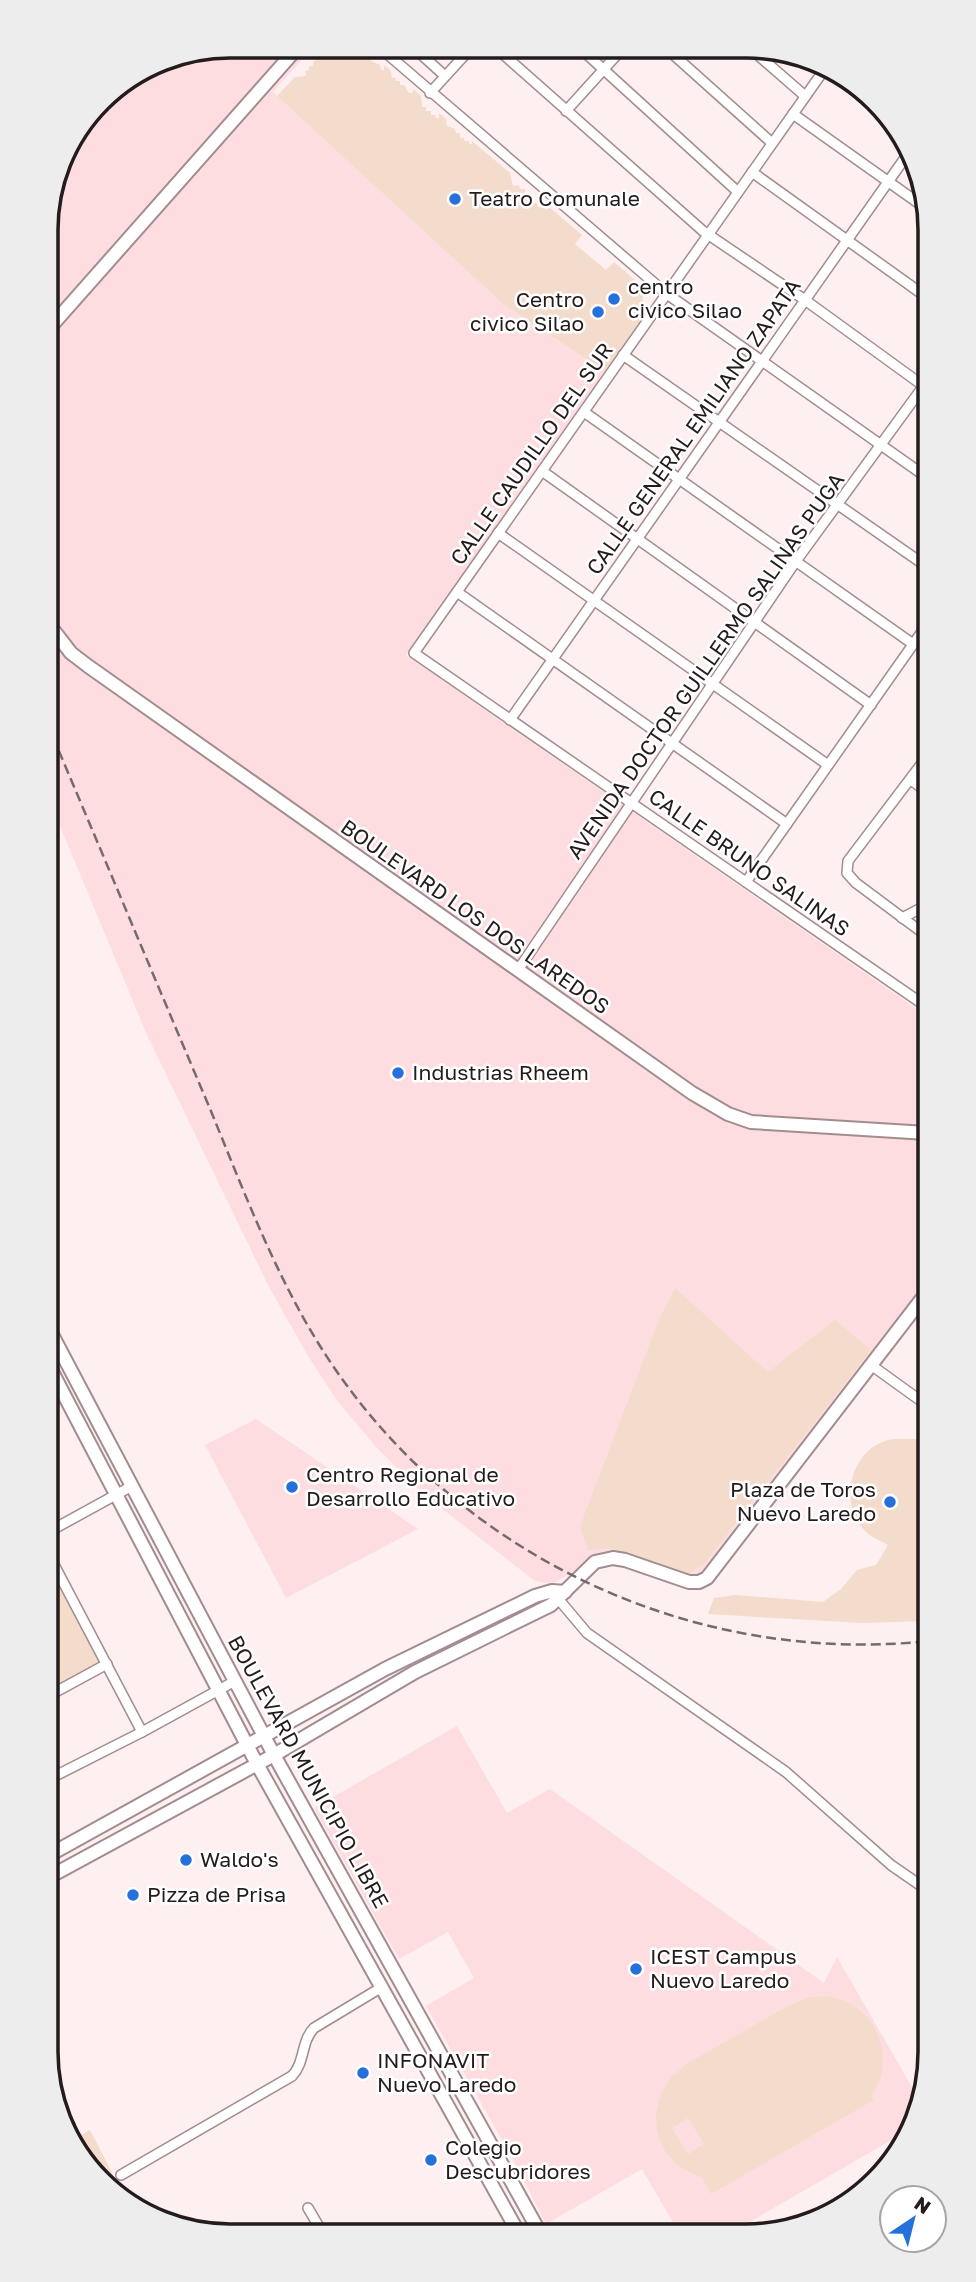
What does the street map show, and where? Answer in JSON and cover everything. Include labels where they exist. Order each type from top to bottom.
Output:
[{"type":"main road","points":[[58,318],[288,58]]},
{"type":"main road","name":"BOULEVARD LOS DOS LAREDOS","points":[[58,636],[71,653],[88,666],[692,1093],[740,1119],[803,1126],[918,1132]]},
{"type":"main road","points":[[58,1872],[274,1755],[415,1672],[541,1611],[589,1567],[602,1559],[625,1560],[689,1582],[699,1582],[707,1578],[872,1365],[918,1313]]},
{"type":"main road","name":"BOULEVARD MUNICIPIO LIBRE","points":[[58,1354],[132,1486],[274,1755],[425,2024],[533,2224]]},
{"type":"main road","name":"BOULEVARD MUNICIPIO LIBRE","points":[[58,1381],[257,1764],[514,2224]]},
{"type":"main road","points":[[58,1850],[385,1668],[535,1596],[559,1594]]},
{"type":"main road","points":[[191,1638],[208,1629]]},
{"type":"main road","points":[[254,1717],[273,1722],[315,1703],[324,1703]]},
{"type":"main road","points":[[348,1927],[366,1918]]},
{"type":"main road","points":[[408,2034],[425,2024]]},
{"type":"street","points":[[391,58],[667,293],[918,471]]},
{"type":"street","points":[[425,58],[445,76]]},
{"type":"street","points":[[430,93],[462,58]]},
{"type":"street","points":[[507,58],[708,234],[918,382]]},
{"type":"street","points":[[591,58],[738,192]]},
{"type":"street","points":[[566,111],[614,58]]},
{"type":"street","points":[[677,58],[772,143]]},
{"type":"street","points":[[762,59],[805,96]]},
{"type":"street","name":"CALLE CAUDILLO DEL SUR","points":[[414,653],[821,75]]},
{"type":"street","points":[[793,114],[916,201]]},
{"type":"street","name":"CALLE GENERAL EMILIANO ZAPATA","points":[[510,720],[903,160]]},
{"type":"street","points":[[752,172],[918,291]]},
{"type":"street","points":[[623,355],[918,560]]},
{"type":"street","name":"AVENIDA DOCTOR GUILLERMO SALINAS PUGA","points":[[518,970],[796,561],[918,394]]},
{"type":"street","points":[[583,412],[913,644]]},
{"type":"street","points":[[542,471],[871,705]]},
{"type":"street","points":[[498,533],[828,765]]},
{"type":"street","points":[[457,592],[787,824]]},
{"type":"street","points":[[746,882],[918,637]]},
{"type":"street","name":"CALLE BRUNO SALINAS","points":[[414,653],[918,1001]]},
{"type":"street","points":[[918,770],[848,861],[847,873],[856,883],[918,930]]},
{"type":"street","points":[[911,780],[918,786]]},
{"type":"street","points":[[902,918],[918,910]]},
{"type":"street","points":[[872,1365],[918,1399]]},
{"type":"street","points":[[58,1527],[132,1486]]},
{"type":"street","points":[[58,1572],[142,1732]]},
{"type":"street","points":[[559,1594],[587,1633],[786,1772],[891,1865],[918,1884]]},
{"type":"street","points":[[58,1691],[107,1664]]},
{"type":"street","points":[[58,1774],[235,1681]]},
{"type":"street","points":[[121,2175],[292,2076],[299,2067],[309,2033],[314,2028],[382,1987]]},
{"type":"street","points":[[308,2208],[317,2224]]},
{"type":"shaded area","points":[[303,58],[273,92],[504,305],[609,374],[406,655],[918,1010],[918,1296],[700,1585],[595,1558],[552,1584],[535,1581],[427,1497],[378,1449],[338,1402],[308,1356],[268,1285],[147,1035],[58,821],[59,207],[75,154],[93,125],[116,100],[144,81],[175,67],[207,59]]},
{"type":"shaded area","points":[[319,58],[371,58],[371,61],[380,65],[381,70],[384,70],[384,65],[391,71],[392,78],[400,81],[400,85],[404,85],[409,93],[413,93],[413,89],[421,96],[422,107],[426,107],[426,111],[431,111],[431,115],[436,118],[439,118],[439,113],[446,119],[447,126],[460,133],[460,138],[469,141],[469,144],[472,144],[472,141],[510,173],[513,186],[519,185],[520,189],[525,189],[525,194],[534,198],[538,207],[541,207],[541,200],[582,235],[575,244],[606,270],[614,262],[642,286],[644,322],[609,374],[504,305],[277,96],[295,77],[306,76],[305,71],[309,70],[309,66],[313,66],[313,62]]},
{"type":"shaded area","points":[[675,1288],[768,1372],[835,1320],[871,1350],[704,1564],[688,1574],[607,1548],[588,1551],[580,1526],[660,1317]]},
{"type":"shaded area","name":"Centro Regional de Desarrollo Educativo","points":[[256,1419],[418,1529],[286,1598],[205,1445]]},
{"type":"shaded area","points":[[891,1439],[918,1440],[918,1621],[862,1623],[708,1614],[714,1598],[736,1595],[823,1602],[841,1589],[857,1570],[876,1565],[888,1545],[865,1531],[857,1520],[850,1493],[857,1466],[865,1455],[875,1446]]},
{"type":"shaded area","points":[[58,1572],[107,1664],[58,1691]]},
{"type":"shaded area","name":"ICEST Campus Nuevo Laredo","points":[[457,1726],[507,1813],[550,1789],[824,1983],[837,1957],[914,2090],[895,2138],[746,2224],[674,2224],[642,2169],[546,2224],[515,2163],[426,2006],[474,1978],[448,1932],[399,1959],[314,1808]]},
{"type":"shaded area","points":[[810,1997],[832,1997],[856,2007],[866,2016],[879,2037],[882,2050],[881,2076],[872,2096],[874,2100],[711,2194],[702,2178],[678,2166],[665,2151],[657,2132],[656,2113],[661,2093],[671,2077],[688,2063],[786,2007]],"holes":[[[688,2118],[704,2144],[688,2154],[672,2128]]]},
{"type":"shaded area","points":[[90,2130],[117,2182],[93,2157],[80,2136]]},
{"type":"railway","points":[[58,749],[278,1269],[331,1363],[385,1432],[447,1492],[516,1543],[591,1584],[671,1615],[755,1636],[841,1644],[918,1641]]},
{"type":"place","name":"Teatro Comunale","points":[[455,199]]},
{"type":"place","name":"centro civico Silao","points":[[614,299]]},
{"type":"place","name":"Centro civico Silao","points":[[598,312]]},
{"type":"place","name":"Industrias Rheem","points":[[398,1073]]},
{"type":"place","name":"Centro Regional de Desarrollo Educativo","points":[[292,1487]]},
{"type":"place","name":"Plaza de Toros Nuevo Laredo","points":[[890,1502]]},
{"type":"place","name":"Waldo's","points":[[186,1860]]},
{"type":"place","name":"Pizza de Prisa","points":[[133,1895]]},
{"type":"place","name":"ICEST Campus Nuevo Laredo","points":[[636,1969]]},
{"type":"place","name":"INFONAVIT Nuevo Laredo","points":[[363,2073]]},
{"type":"place","name":"Colegio Descubridores","points":[[431,2160]]}]
